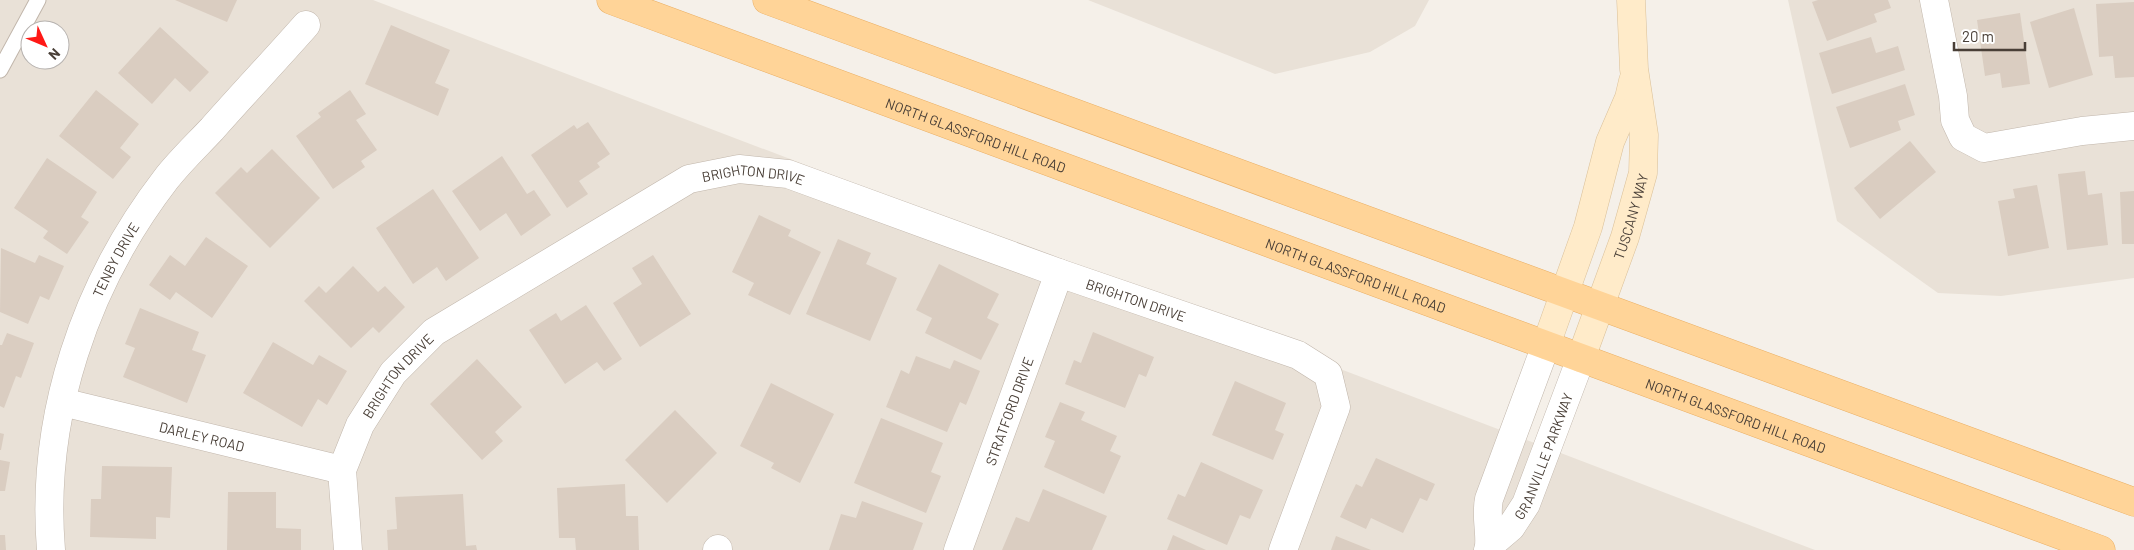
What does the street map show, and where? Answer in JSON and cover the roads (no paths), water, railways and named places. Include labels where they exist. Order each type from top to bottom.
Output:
[{"type":"main road","name":"NORTH GLASSFORD HILL ROAD","points":[[611,0],[2101,550]]},
{"type":"main road","points":[[767,0],[2134,502]]},
{"type":"street","name":"TUSCANY WAY","points":[[1581,358],[1625,237],[1642,173],[1644,135],[1634,69],[1632,0]]},
{"type":"street","points":[[1934,0],[1953,96],[1955,120],[1963,137],[1984,148],[2082,131],[2134,126]]},
{"type":"street","name":"TENBY DRIVE","points":[[51,550],[51,469],[66,376],[95,295],[129,234],[166,179],[306,25]]},
{"type":"street","name":"TUSCANY WAY","points":[[1546,345],[1596,202],[1610,142],[1629,98],[1634,69]]},
{"type":"street","name":"BRIGHTON DRIVE","points":[[348,550],[342,470],[360,425],[393,373],[434,332],[689,179],[738,168],[788,174],[1059,273],[1298,355],[1328,374],[1336,407],[1283,550]]},
{"type":"street","name":"STRATFORD DRIVE","points":[[958,550],[1059,273]]},
{"type":"street","name":"GRANVILLE PARKWAY","points":[[1489,547],[1486,521],[1489,499],[1546,345]]},
{"type":"street","name":"GRANVILLE PARKWAY","points":[[1489,547],[1511,526],[1526,504],[1581,358]]},
{"type":"street","name":"DARLEY ROAD","points":[[62,402],[342,470]]},
{"type":"lane","points":[[0,70],[38,0]]}]
